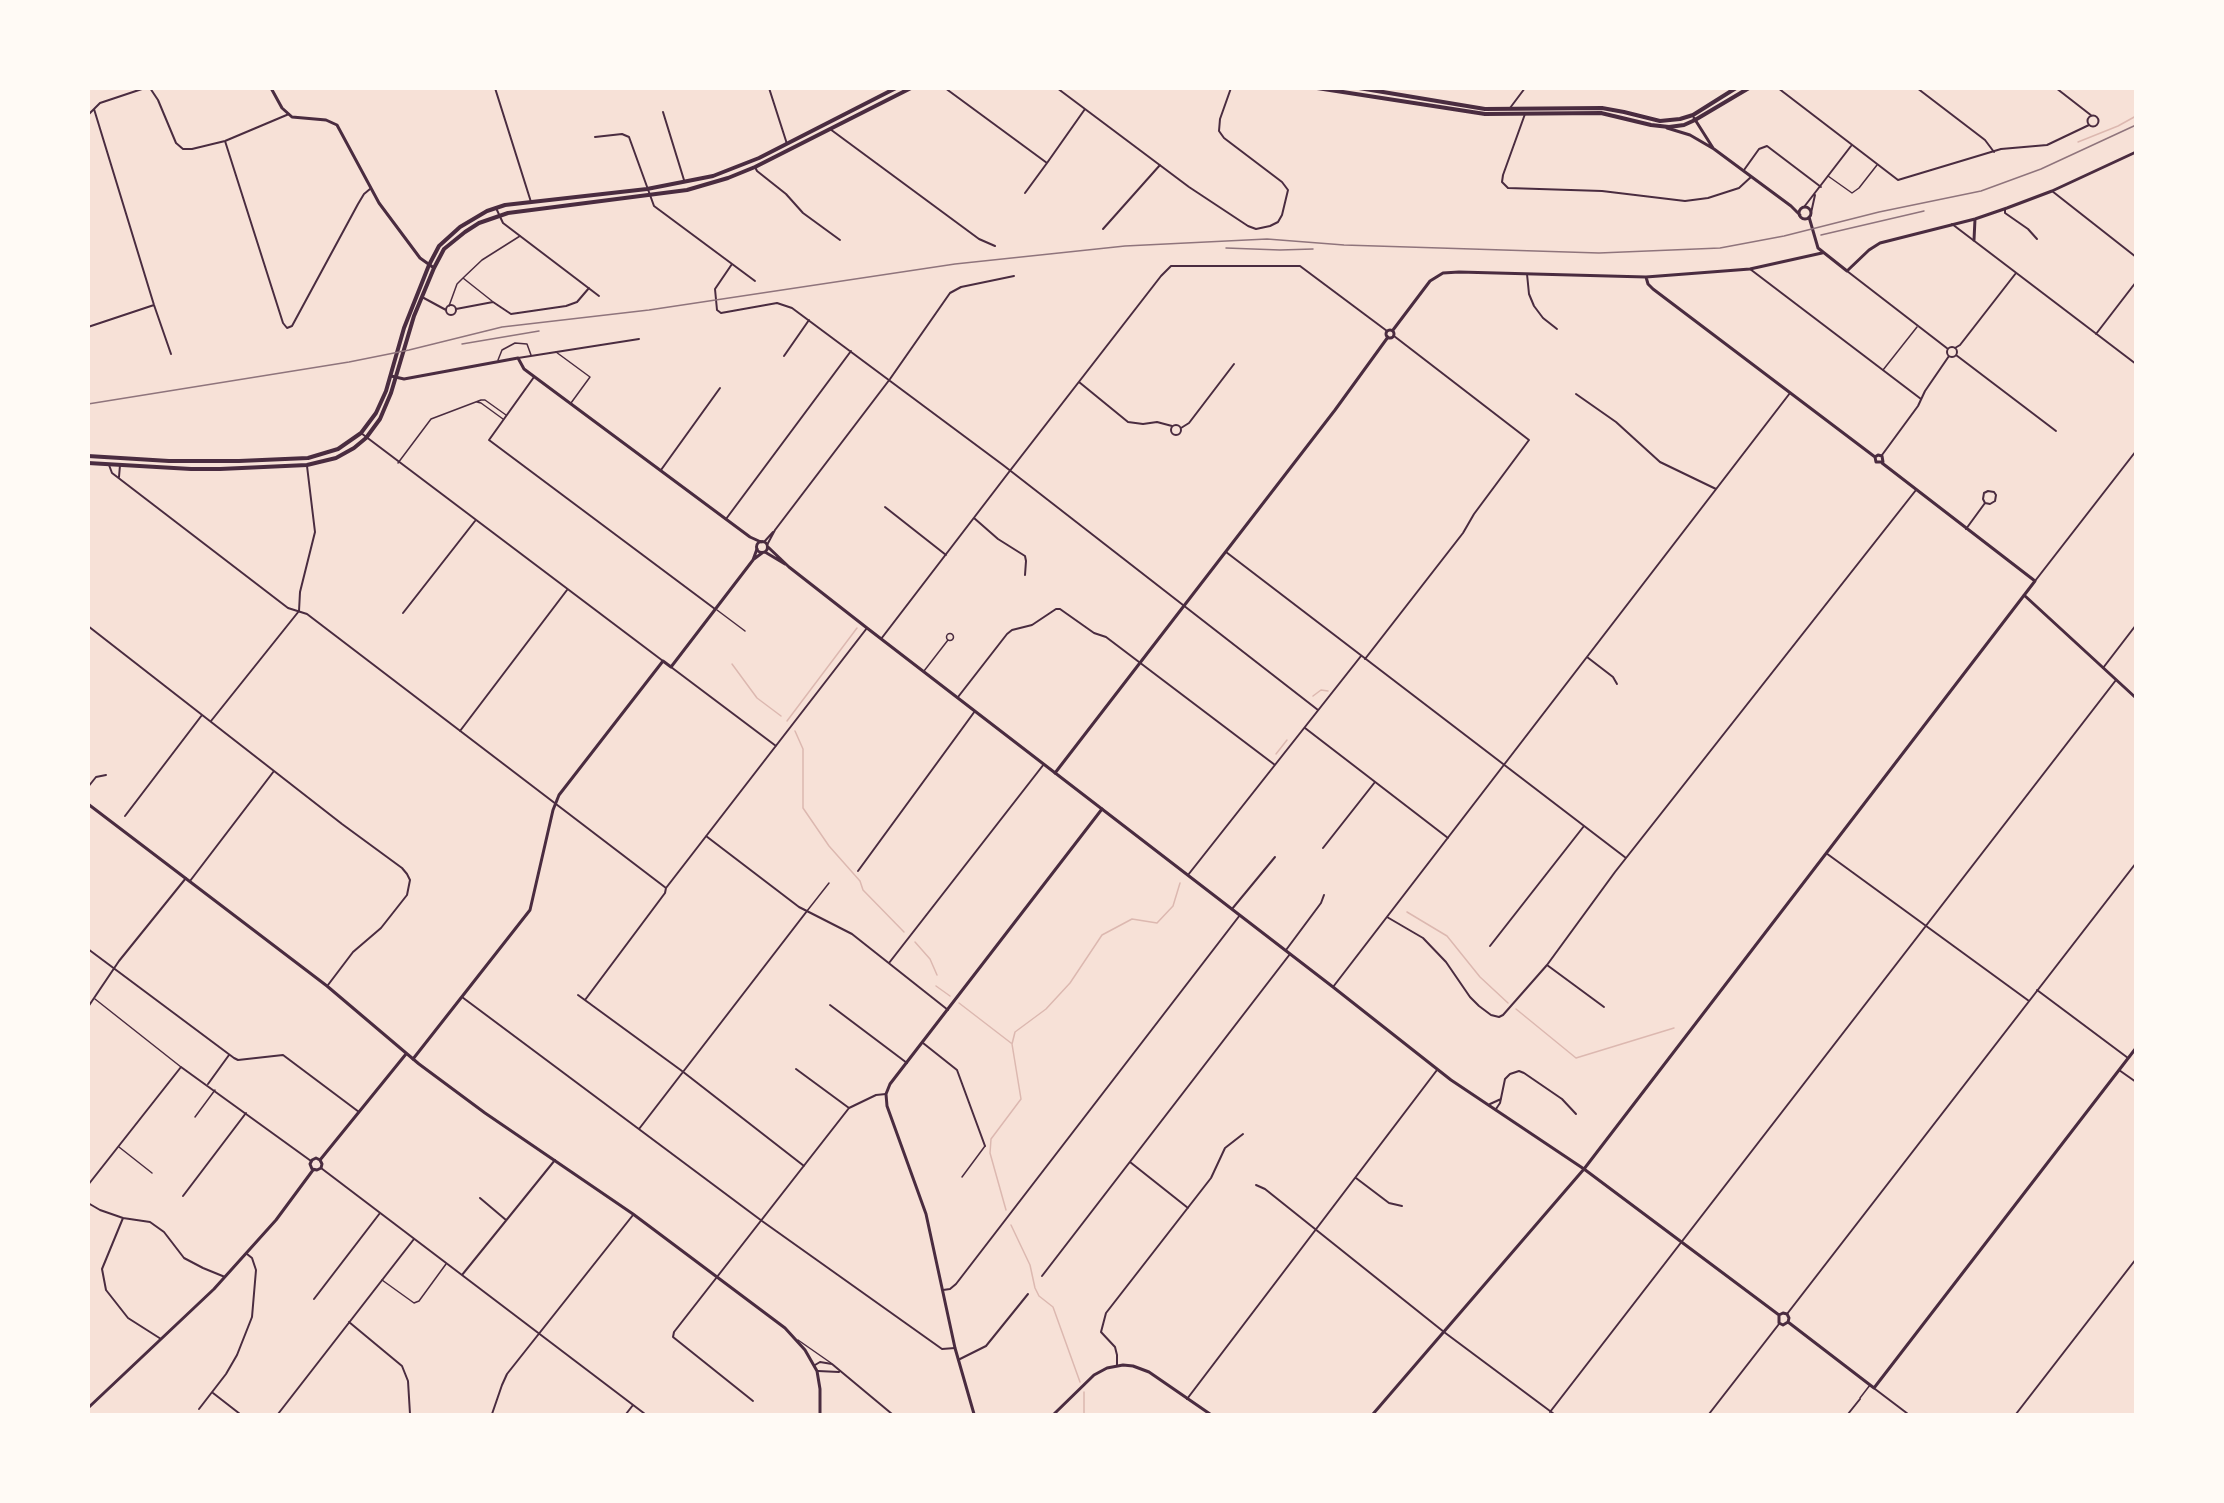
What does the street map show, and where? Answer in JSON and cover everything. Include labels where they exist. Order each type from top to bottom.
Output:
[{"type":"highway","points":[[88,463],[191,469],[307,465],[336,458],[366,438],[380,419],[393,377],[393,368],[404,340],[434,268],[444,249],[455,238],[479,223],[498,216],[648,192],[729,171],[896,88]]},
{"type":"highway","points":[[88,456],[190,462],[308,458],[338,449],[361,433],[376,414],[399,366],[404,340],[429,265],[439,246],[451,234],[475,217],[495,208],[531,202],[687,190],[728,178],[755,167],[911,88]]},
{"type":"highway","points":[[1317,88],[1477,113],[1601,113],[1659,127],[1676,127],[1695,120],[1749,88]]},
{"type":"highway","points":[[1359,88],[1472,107],[1602,108],[1660,121],[1693,115],[1736,88]]},
{"type":"street","points":[[88,115],[100,103],[145,88]]},
{"type":"street","points":[[150,88],[179,146],[183,149],[225,141],[289,114]]},
{"type":"street","points":[[271,88],[289,114],[296,118],[326,120],[337,125],[370,189],[416,254],[434,268]]},
{"type":"street","points":[[495,88],[531,202]]},
{"type":"street","points":[[769,88],[787,144]]},
{"type":"street","points":[[945,88],[1047,163]]},
{"type":"street","points":[[1058,88],[1160,165],[1248,226],[1266,228],[1278,222],[1288,190],[1282,182],[1224,138],[1219,131],[1219,123],[1231,88]]},
{"type":"street","points":[[1509,109],[1525,88]]},
{"type":"street","points":[[1778,88],[1896,179],[1904,180],[2012,146],[2046,145],[2089,125],[2095,127],[2099,122],[2097,117],[2092,116],[2056,88]]},
{"type":"street","points":[[1917,88],[1985,140],[1994,152]]},
{"type":"street","points":[[94,109],[171,354]]},
{"type":"street","points":[[1025,193],[1085,109]]},
{"type":"street","points":[[663,112],[685,183]]},
{"type":"street","points":[[1525,114],[1503,175],[1502,182],[1508,188],[1602,191],[1685,201],[1708,198],[1739,188],[1751,176]]},
{"type":"street","points":[[1693,115],[1714,149]]},
{"type":"street","points":[[2089,125],[2088,121],[2092,116]]},
{"type":"street","points":[[1659,127],[1688,134],[1714,149],[1791,206],[1803,218],[1810,215]]},
{"type":"street","points":[[830,129],[979,239],[995,246]]},
{"type":"street","points":[[595,137],[622,134],[628,137],[654,206],[755,281]]},
{"type":"street","points":[[225,141],[283,324],[287,328],[292,326],[358,204],[370,189]]},
{"type":"street","points":[[1743,171],[1759,149],[1765,146],[1821,187]]},
{"type":"street","points":[[1800,215],[1799,210],[1815,195],[1851,146]]},
{"type":"street","points":[[1847,271],[1880,243],[2005,209],[2052,191],[2136,152]]},
{"type":"street","points":[[1103,229],[1160,165]]},
{"type":"street","points":[[755,167],[786,194],[802,213],[840,240]]},
{"type":"street","points":[[2052,191],[2136,257]]},
{"type":"street","points":[[1810,215],[1815,195]]},
{"type":"street","points":[[1791,206],[1809,209],[1817,246],[1822,252],[1948,349],[1960,345],[2016,273]]},
{"type":"street","points":[[495,208],[503,223],[599,296]]},
{"type":"street","points":[[2005,209],[2005,213],[2028,229],[2037,239]]},
{"type":"street","points":[[1974,240],[1975,219]]},
{"type":"street","points":[[1952,224],[2136,364]]},
{"type":"street","points":[[1387,331],[1393,330],[1430,281],[1443,273],[1646,277],[1750,269],[1822,252]]},
{"type":"street","points":[[732,264],[716,286],[714,294],[717,310],[721,313],[783,303],[890,380],[1318,710]]},
{"type":"street","points":[[881,639],[1164,272],[1171,266],[1300,266],[1387,331],[1388,337]]},
{"type":"street","points":[[1750,269],[1921,399]]},
{"type":"street","points":[[1527,274],[1529,294],[1534,306],[1543,318],[1557,329]]},
{"type":"street","points":[[671,667],[753,560],[763,552],[765,544],[775,530],[890,380],[950,293],[961,286],[1014,276]]},
{"type":"street","points":[[1646,277],[1653,289],[1875,457],[1876,462],[1882,463],[2035,581]]},
{"type":"street","points":[[2096,334],[2136,282]]},
{"type":"street","points":[[447,310],[449,306],[454,306],[456,309],[493,302],[511,314],[574,304],[589,288]]},
{"type":"street","points":[[422,297],[447,310],[448,314],[452,315],[456,309]]},
{"type":"street","points":[[88,327],[154,304]]},
{"type":"street","points":[[784,356],[809,321]]},
{"type":"street","points":[[1365,659],[1462,533],[1529,440],[1394,336],[1393,330]]},
{"type":"street","points":[[1055,772],[1226,552],[1388,337],[1394,336]]},
{"type":"street","points":[[393,377],[404,379],[498,360],[639,339]]},
{"type":"street","points":[[1955,348],[1958,352],[1956,356]]},
{"type":"street","points":[[1882,463],[1884,458],[1882,456],[1949,356],[1948,349]]},
{"type":"street","points":[[726,519],[851,351]]},
{"type":"street","points":[[1949,356],[1956,356],[2056,431]]},
{"type":"street","points":[[518,358],[522,367],[750,537],[765,544],[789,567],[1334,987],[1437,1070],[1584,1169],[1779,1315]]},
{"type":"street","points":[[1175,441],[1181,428],[1189,423],[1234,364]]},
{"type":"street","points":[[535,377],[489,440],[715,609]]},
{"type":"street","points":[[1079,382],[1128,422],[1143,424],[1157,422],[1177,425],[1181,428]]},
{"type":"street","points":[[661,470],[720,388]]},
{"type":"street","points":[[1334,987],[1790,393]]},
{"type":"street","points":[[1575,394],[1616,422],[1660,462],[1716,489]]},
{"type":"street","points":[[1172,426],[1171,432],[1176,435]]},
{"type":"street","points":[[361,433],[776,746]]},
{"type":"street","points":[[1375,1414],[1584,1169],[2136,451]]},
{"type":"street","points":[[1875,457],[1882,456]]},
{"type":"street","points":[[108,464],[112,473],[288,608],[307,614],[666,888]]},
{"type":"street","points":[[119,477],[120,465]]},
{"type":"street","points":[[211,721],[299,611],[300,592],[315,532],[307,465]]},
{"type":"street","points":[[1387,917],[1423,938],[1446,962],[1470,997],[1479,1006],[1491,1015],[1499,1017],[1503,1015],[1547,965],[1626,858],[1916,490]]},
{"type":"street","points":[[1994,492],[1995,501],[1990,504],[1985,502],[1984,493],[1994,492]]},
{"type":"street","points":[[1966,529],[1985,502]]},
{"type":"street","points":[[885,507],[946,555]]},
{"type":"street","points":[[974,519],[1025,556],[1025,575]]},
{"type":"street","points":[[403,613],[475,521]]},
{"type":"street","points":[[750,537],[757,548],[789,567]]},
{"type":"street","points":[[753,560],[757,548],[765,544]]},
{"type":"street","points":[[1226,552],[1626,858]]},
{"type":"street","points":[[460,731],[567,589]]},
{"type":"street","points":[[2024,595],[2136,698]]},
{"type":"street","points":[[957,697],[1007,634],[1012,630],[1032,625],[1056,609],[1060,609],[1094,633],[1106,637],[1275,765]]},
{"type":"street","points":[[2103,668],[2136,625]]},
{"type":"street","points":[[88,626],[402,868],[410,880],[406,895],[394,912],[381,928],[353,952],[327,986]]},
{"type":"street","points":[[585,1000],[665,893],[666,888],[867,628]]},
{"type":"street","points":[[1188,875],[1361,656]]},
{"type":"street","points":[[1587,657],[1613,677],[1617,684]]},
{"type":"street","points":[[414,1059],[530,910],[559,795],[663,661]]},
{"type":"street","points":[[1550,1412],[2116,680]]},
{"type":"street","points":[[858,871],[975,711]]},
{"type":"street","points":[[125,816],[202,715]]},
{"type":"street","points":[[1304,728],[1448,838]]},
{"type":"street","points":[[889,963],[1044,764]]},
{"type":"street","points":[[88,1007],[119,961],[274,771]]},
{"type":"street","points":[[88,786],[96,777],[106,775]]},
{"type":"street","points":[[1323,848],[1375,782]]},
{"type":"street","points":[[88,804],[327,986],[406,1054],[485,1113],[633,1214],[785,1328],[797,1340],[818,1371],[820,1414]]},
{"type":"street","points":[[974,1414],[955,1348],[926,1214],[886,1106],[886,1094],[890,1084],[1102,809]]},
{"type":"street","points":[[1490,946],[1584,826]]},
{"type":"street","points":[[706,836],[807,911],[852,934],[948,1010]]},
{"type":"street","points":[[1826,853],[2029,1001]]},
{"type":"street","points":[[1232,909],[1275,856]]},
{"type":"street","points":[[1787,1314],[2136,863]]},
{"type":"street","points":[[1286,950],[1324,896]]},
{"type":"street","points":[[639,1129],[807,911]]},
{"type":"street","points":[[943,1290],[950,1289],[956,1284],[1240,915]]},
{"type":"street","points":[[88,949],[229,1055],[238,1060],[283,1055],[359,1112]]},
{"type":"street","points":[[1042,1276],[1290,954]]},
{"type":"street","points":[[1547,965],[1604,1007]]},
{"type":"street","points":[[2037,990],[2128,1058]]},
{"type":"street","points":[[578,995],[682,1071],[804,1166]]},
{"type":"street","points":[[462,997],[762,1221],[942,1349],[955,1348]]},
{"type":"street","points":[[830,1005],[907,1063]]},
{"type":"street","points":[[923,1043],[957,1070],[985,1146]]},
{"type":"street","points":[[1874,1388],[2136,1048]]},
{"type":"street","points":[[320,1160],[406,1054]]},
{"type":"street","points":[[208,1084],[229,1055]]},
{"type":"street","points":[[88,1185],[181,1067],[208,1084],[311,1161]]},
{"type":"street","points":[[796,1069],[849,1108]]},
{"type":"street","points":[[1187,1399],[1437,1070]]},
{"type":"street","points":[[2119,1070],[2136,1083]]},
{"type":"street","points":[[1495,1111],[1501,1099],[1505,1078],[1519,1071],[1562,1100],[1576,1114]]},
{"type":"street","points":[[753,1401],[673,1336],[676,1328],[718,1278],[849,1108],[876,1095],[886,1094]]},
{"type":"street","points":[[1486,1104],[1494,1104],[1501,1099]]},
{"type":"street","points":[[183,1196],[246,1113]]},
{"type":"street","points":[[1117,1365],[1115,1347],[1101,1332],[1103,1319],[1213,1176],[1225,1148],[1243,1134]]},
{"type":"street","points":[[311,1161],[320,1160]]},
{"type":"street","points":[[320,1160],[321,1168]]},
{"type":"street","points":[[462,1275],[555,1160]]},
{"type":"street","points":[[311,1161],[310,1165],[313,1170]]},
{"type":"street","points":[[1130,1162],[1188,1208]]},
{"type":"street","points":[[88,1407],[225,1277],[276,1220],[313,1170],[321,1168]]},
{"type":"street","points":[[321,1168],[645,1414]]},
{"type":"street","points":[[1356,1178],[1389,1203],[1402,1206]]},
{"type":"street","points":[[1256,1185],[1265,1189],[1444,1332],[1554,1414]]},
{"type":"street","points":[[480,1198],[506,1220]]},
{"type":"street","points":[[88,1203],[123,1218],[145,1220],[155,1225],[164,1232],[184,1258],[225,1277]]},
{"type":"street","points":[[314,1299],[380,1214]]},
{"type":"street","points":[[492,1414],[499,1390],[507,1374],[633,1214]]},
{"type":"street","points":[[123,1218],[102,1269],[106,1290],[128,1318],[162,1339]]},
{"type":"street","points":[[283,1414],[279,1413],[414,1239]]},
{"type":"street","points":[[199,1409],[213,1393],[237,1355],[252,1317],[256,1270],[252,1258],[246,1253]]},
{"type":"street","points":[[2016,1414],[2136,1260]]},
{"type":"street","points":[[958,1360],[987,1346],[1028,1294]]},
{"type":"street","points":[[1779,1315],[1787,1314]]},
{"type":"street","points":[[1787,1314],[1788,1322]]},
{"type":"street","points":[[1709,1414],[1779,1323],[1779,1315]]},
{"type":"street","points":[[349,1322],[402,1366],[408,1381],[410,1414]]},
{"type":"street","points":[[1779,1323],[1783,1325],[1788,1322]]},
{"type":"street","points":[[1788,1322],[1908,1414]]},
{"type":"street","points":[[815,1365],[820,1362],[832,1364],[892,1414]]},
{"type":"street","points":[[1054,1414],[1094,1375],[1117,1365],[1133,1366],[1149,1372],[1210,1414]]},
{"type":"street","points":[[818,1371],[839,1372]]},
{"type":"street","points":[[213,1393],[240,1414]]},
{"type":"street","points":[[1848,1414],[1860,1399]]},
{"type":"street","points":[[626,1414],[633,1405]]},
{"type":"lane","points":[[1828,176],[1852,193],[1859,188],[1877,165]]},
{"type":"lane","points":[[449,306],[457,284],[463,278],[482,260],[520,236]]},
{"type":"lane","points":[[463,278],[493,302]]},
{"type":"lane","points":[[1883,370],[1917,326]]},
{"type":"lane","points":[[498,360],[502,350],[515,343],[527,344],[531,355]]},
{"type":"lane","points":[[556,352],[590,377],[571,404]]},
{"type":"lane","points":[[398,463],[431,419],[473,402],[485,400],[506,415]]},
{"type":"lane","points":[[473,402],[481,403],[503,419]]},
{"type":"lane","points":[[715,609],[745,631]]},
{"type":"lane","points":[[924,671],[948,640]]},
{"type":"lane","points":[[807,911],[829,883]]},
{"type":"lane","points":[[94,999],[181,1067]]},
{"type":"lane","points":[[195,1117],[215,1090]]},
{"type":"lane","points":[[962,1177],[985,1146]]},
{"type":"lane","points":[[118,1147],[152,1173]]},
{"type":"lane","points":[[382,1280],[409,1302],[417,1303],[447,1264]]},
{"type":"lane","points":[[797,1340],[832,1364]]},
{"type":"lane","points":[[1860,1399],[1870,1385]]},
{"type":"waterway","points":[[2078,142],[2136,116]]},
{"type":"waterway","points":[[787,721],[857,628]]},
{"type":"waterway","points":[[732,664],[757,698],[781,716]]},
{"type":"waterway","points":[[1313,696],[1321,690],[1328,691]]},
{"type":"waterway","points":[[795,731],[803,749],[803,808],[829,846],[860,881],[863,890],[904,932]]},
{"type":"waterway","points":[[1276,754],[1287,740]]},
{"type":"waterway","points":[[1006,1210],[990,1153],[991,1139],[1021,1099],[1012,1044],[1015,1032],[1046,1009],[1070,983],[1102,935],[1132,919],[1157,923],[1173,906],[1180,883]]},
{"type":"waterway","points":[[1407,912],[1447,936],[1480,977],[1508,1003]]},
{"type":"waterway","points":[[915,942],[930,959],[937,975]]},
{"type":"waterway","points":[[936,986],[950,996]]},
{"type":"waterway","points":[[959,1003],[1011,1043]]},
{"type":"waterway","points":[[1516,1009],[1576,1058],[1674,1028]]},
{"type":"waterway","points":[[1011,1225],[1030,1265],[1039,1296],[1053,1307],[1080,1382]]},
{"type":"waterway","points":[[1084,1392],[1084,1414]]},
{"type":"railway","points":[[88,404],[349,362],[502,327],[649,310],[955,264],[1125,246],[1267,239],[1344,245],[1599,253],[1720,248],[1784,236],[1879,212],[1981,191],[2041,169],[2136,125]]},
{"type":"railway","points":[[1821,235],[1924,211]]},
{"type":"railway","points":[[1226,248],[1313,249]]},
{"type":"railway","points":[[462,344],[539,331]]}]
